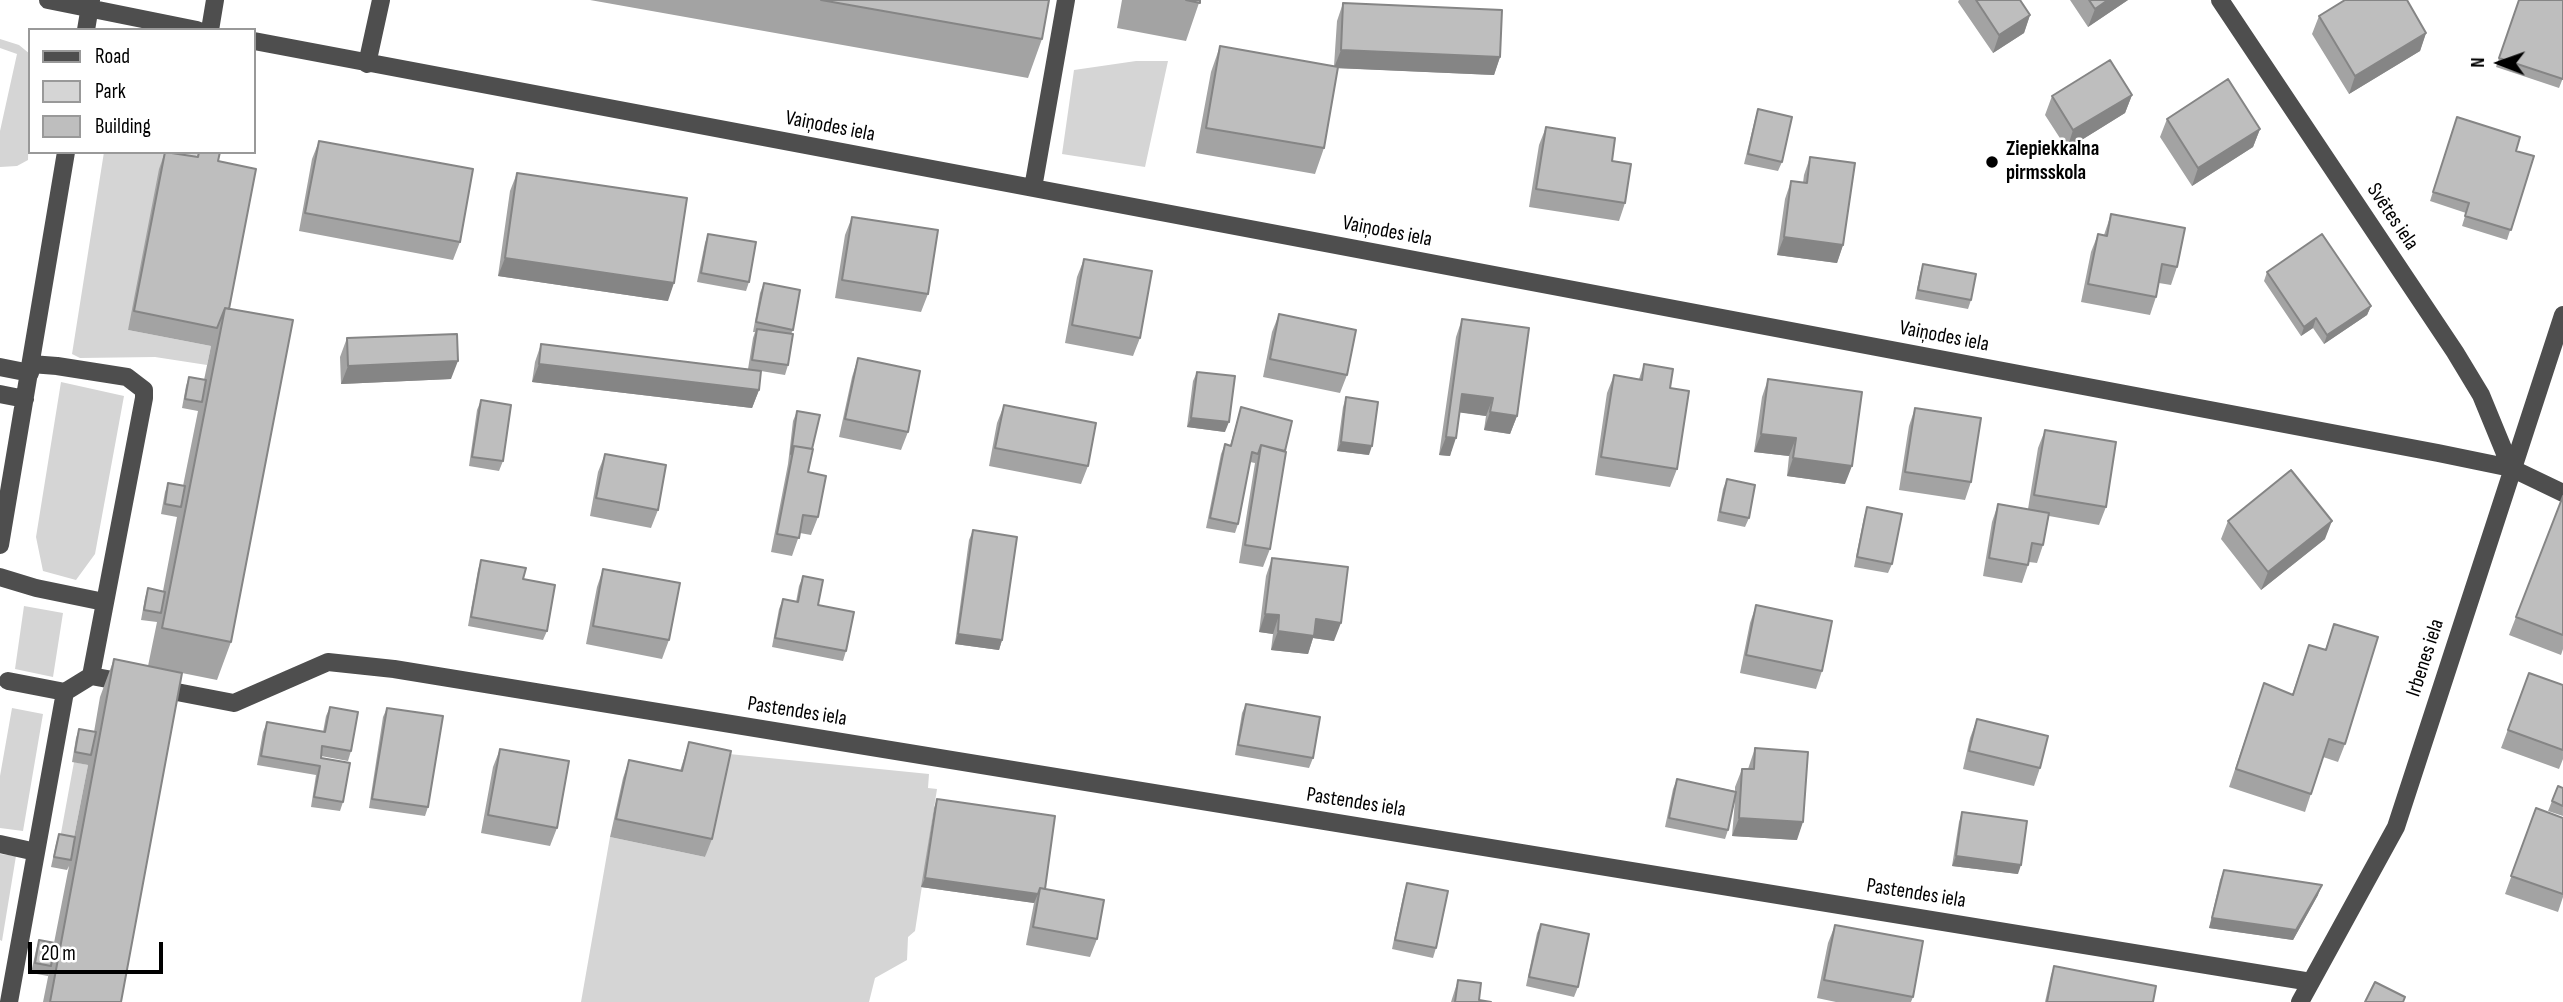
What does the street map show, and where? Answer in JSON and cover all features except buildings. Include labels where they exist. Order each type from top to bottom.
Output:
[{"type":"street","points":[[48,0],[91,5],[189,28]]},
{"type":"street","points":[[210,28],[215,0]]},
{"type":"street","points":[[367,64],[381,0]]},
{"type":"street","points":[[1032,188],[1066,0]]},
{"type":"street","name":"Svētes iela","points":[[2220,0],[2455,352],[2481,395],[2511,468]]},
{"type":"street","points":[[86,28],[91,5]]},
{"type":"street","name":"Vaiņodes iela","points":[[256,41],[2438,453],[2511,468],[2563,493]]},
{"type":"street","points":[[0,545],[66,154]]},
{"type":"street","name":"Irbenes iela","points":[[2300,1002],[2396,827],[2563,315]]},
{"type":"street","points":[[0,368],[57,366],[127,377],[144,390],[91,676],[65,692],[8,681]]},
{"type":"street","points":[[0,394],[25,400]]},
{"type":"street","points":[[0,577],[36,588],[104,602]]},
{"type":"street","name":"Pastendes iela","points":[[91,676],[234,703],[328,662],[394,669],[2311,982]]},
{"type":"street","points":[[9,1002],[8,957],[36,852],[65,692]]},
{"type":"street","points":[[0,844],[36,852]]},
{"type":"green space","points":[[0,39],[19,45],[28,52],[28,160],[17,166],[0,167],[0,131],[17,54],[0,48]]},
{"type":"green space","points":[[1136,61],[1168,61],[1145,167],[1062,154],[1074,70]]},
{"type":"green space","points":[[104,154],[197,154],[128,330],[211,346],[207,365],[155,357],[80,358],[72,354]]},
{"type":"green space","points":[[61,382],[124,396],[95,554],[76,580],[43,571],[36,537]]},
{"type":"green space","points":[[24,606],[63,613],[53,677],[15,669]]},
{"type":"green space","points":[[12,708],[43,714],[23,831],[0,828],[0,776]]},
{"type":"green space","points":[[729,754],[929,774],[928,788],[937,789],[915,931],[908,937],[907,960],[875,978],[869,1002],[581,1002],[610,837],[705,857]]},
{"type":"green space","points":[[74,762],[88,765],[72,847],[59,844]]},
{"type":"green space","points":[[0,854],[16,856],[2,941],[0,940]]},
{"type":"place","name":"Ziepiekkalna pirmsskola","points":[[1992,162]]}]
